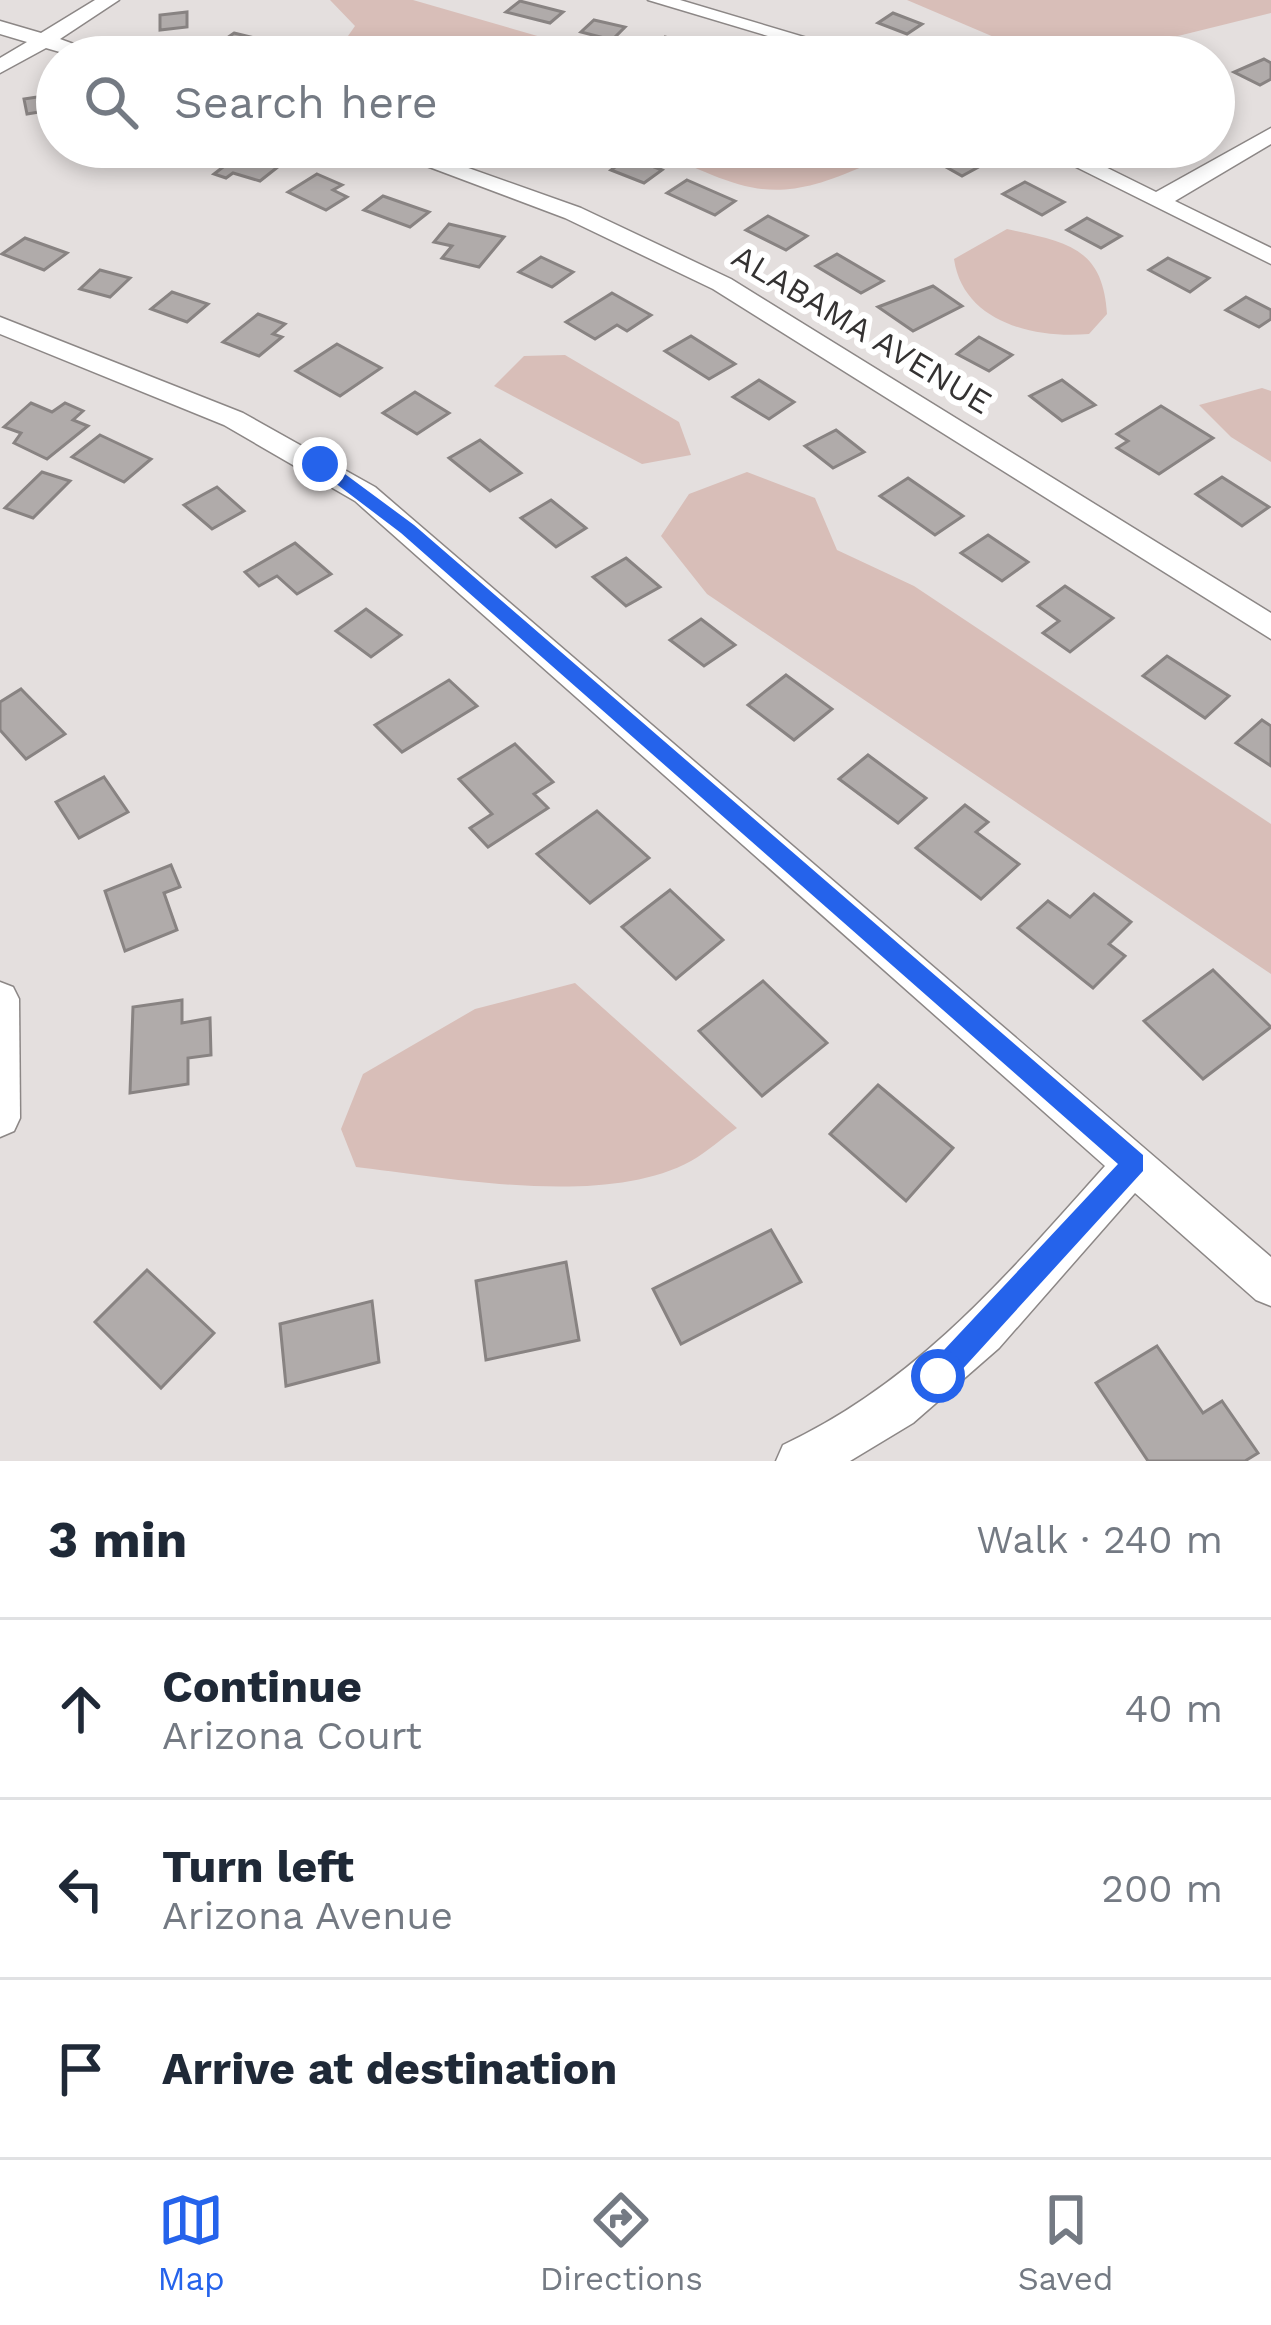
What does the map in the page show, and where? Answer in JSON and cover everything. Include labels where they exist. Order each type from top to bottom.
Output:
[{"type":"street","points":[[50,36],[109,0]]},
{"type":"street","points":[[658,0],[786,36]]},
{"type":"street","points":[[0,27],[36,38]]},
{"type":"street","points":[[0,68],[36,45]]},
{"type":"street","points":[[1235,156],[1271,135]]},
{"type":"street","name":"ALABAMA AVENUE","points":[[446,168],[573,213],[722,284],[1271,628]]},
{"type":"street","points":[[1090,168],[1271,257]]},
{"type":"street","points":[[1157,201],[1214,168]]},
{"type":"street","points":[[0,325],[200,401],[261,430],[365,494],[1271,1285]]},
{"type":"street","points":[[0,999],[0,1118]]},
{"type":"street","points":[[800,1461],[881,1420],[938,1376],[1135,1163]]},
{"type":"shaded area","points":[[330,0],[413,0],[537,36],[348,36],[355,26]]},
{"type":"shaded area","points":[[907,0],[1271,0],[1271,13],[1178,36],[992,36]]},
{"type":"shaded area","points":[[697,168],[858,168],[803,187],[777,190],[731,182]]},
{"type":"shaded area","points":[[1007,229],[1063,244],[1089,261],[1104,291],[1107,314],[1089,334],[1024,329],[986,312],[971,298],[954,259]]},
{"type":"shaded area","points":[[565,355],[679,422],[691,455],[642,464],[494,386],[524,356]]},
{"type":"shaded area","points":[[1262,388],[1271,391],[1271,462],[1231,437],[1199,405]]},
{"type":"shaded area","points":[[747,472],[815,498],[837,550],[914,586],[1271,824],[1271,974],[707,594],[661,536],[689,494]]},
{"type":"shaded area","points":[[575,983],[737,1128],[691,1161],[616,1183],[527,1186],[356,1167],[341,1129],[363,1074],[475,1009]]},
{"type":"building","points":[[520,1],[563,12],[550,23],[506,12]]},
{"type":"building","points":[[187,12],[187,27],[160,30],[160,15]]},
{"type":"building","points":[[893,13],[922,24],[907,34],[878,23]]},
{"type":"building","points":[[594,20],[625,27],[616,36],[581,32]]},
{"type":"building","points":[[1264,59],[1271,63],[1271,79],[1260,85],[1235,72]]},
{"type":"building","points":[[36,97],[36,112],[27,114],[24,99]]},
{"type":"building","points":[[222,168],[276,168],[260,181],[233,173],[226,178],[214,174]]},
{"type":"building","points":[[657,168],[662,170],[644,183],[611,170]]},
{"type":"building","points":[[948,168],[977,168],[962,176]]},
{"type":"building","points":[[317,174],[342,185],[333,190],[347,197],[326,210],[288,192]]},
{"type":"building","points":[[687,180],[735,201],[715,215],[667,193]]},
{"type":"building","points":[[1025,182],[1064,202],[1042,215],[1003,194]]},
{"type":"building","points":[[383,196],[429,212],[410,227],[364,210]]},
{"type":"building","points":[[768,216],[807,236],[786,250],[746,230]]},
{"type":"building","points":[[1087,218],[1121,236],[1101,248],[1067,230]]},
{"type":"building","points":[[449,224],[504,237],[479,267],[442,258],[452,246],[434,242]]},
{"type":"building","points":[[25,238],[67,253],[44,270],[2,254]]},
{"type":"building","points":[[837,254],[883,281],[861,293],[816,266]]},
{"type":"building","points":[[541,257],[573,272],[552,287],[519,272]]},
{"type":"building","points":[[1168,258],[1209,278],[1190,292],[1149,270]]},
{"type":"building","points":[[100,270],[130,278],[110,297],[80,289]]},
{"type":"building","points":[[933,286],[962,306],[913,331],[878,307]]},
{"type":"building","points":[[172,292],[208,304],[187,322],[151,309]]},
{"type":"building","points":[[612,293],[651,315],[627,331],[617,325],[595,339],[566,322]]},
{"type":"building","points":[[1246,297],[1271,310],[1271,319],[1259,327],[1226,310]]},
{"type":"building","points":[[258,314],[285,324],[273,334],[282,337],[259,356],[223,342]]},
{"type":"building","points":[[691,336],[735,364],[709,379],[665,351]]},
{"type":"building","points":[[979,337],[1012,355],[989,371],[957,354]]},
{"type":"building","points":[[337,344],[381,368],[340,396],[296,371]]},
{"type":"building","points":[[759,380],[794,402],[769,419],[733,397]]},
{"type":"building","points":[[1062,380],[1095,405],[1062,421],[1030,396]]},
{"type":"building","points":[[415,392],[449,413],[417,434],[383,413]]},
{"type":"building","points":[[31,403],[52,412],[65,403],[83,411],[73,420],[88,426],[47,459],[14,443],[21,433],[4,427]]},
{"type":"building","points":[[1161,406],[1213,438],[1159,474],[1117,448],[1128,441],[1117,434]]},
{"type":"building","points":[[836,430],[864,452],[833,468],[805,446]]},
{"type":"building","points":[[100,435],[151,459],[124,482],[72,457]]},
{"type":"building","points":[[480,440],[521,473],[490,491],[449,458]]},
{"type":"building","points":[[42,472],[70,481],[33,518],[5,508]]},
{"type":"building","points":[[1222,477],[1269,507],[1242,526],[1196,494]]},
{"type":"building","points":[[908,478],[963,516],[935,535],[880,496]]},
{"type":"building","points":[[217,487],[244,511],[212,529],[184,505]]},
{"type":"building","points":[[551,500],[586,528],[556,547],[521,518]]},
{"type":"building","points":[[988,535],[1028,562],[1002,581],[961,553]]},
{"type":"building","points":[[295,543],[331,574],[297,594],[277,576],[259,586],[245,572]]},
{"type":"building","points":[[626,558],[660,587],[626,606],[593,577]]},
{"type":"building","points":[[1065,586],[1113,618],[1070,652],[1043,633],[1059,621],[1038,606]]},
{"type":"building","points":[[366,609],[401,635],[371,657],[336,631]]},
{"type":"building","points":[[701,619],[735,645],[704,666],[670,640]]},
{"type":"building","points":[[1167,656],[1229,696],[1205,718],[1143,676]]},
{"type":"building","points":[[786,675],[832,709],[794,740],[748,705]]},
{"type":"building","points":[[449,680],[477,706],[402,752],[375,725]]},
{"type":"building","points":[[21,689],[65,734],[26,759],[0,730],[0,702]]},
{"type":"building","points":[[1262,720],[1271,726],[1271,766],[1236,743]]},
{"type":"building","points":[[515,744],[553,782],[534,794],[548,808],[488,847],[470,828],[492,814],[459,779]]},
{"type":"building","points":[[868,755],[926,798],[898,823],[839,779]]},
{"type":"building","points":[[104,777],[128,812],[79,838],[56,802]]},
{"type":"building","points":[[965,805],[988,822],[976,832],[1019,864],[981,899],[916,848]]},
{"type":"building","points":[[597,811],[649,858],[590,903],[537,854]]},
{"type":"building","points":[[171,865],[180,887],[164,893],[177,930],[125,951],[105,891]]},
{"type":"building","points":[[670,890],[723,940],[676,979],[622,927]]},
{"type":"building","points":[[1094,894],[1131,922],[1109,944],[1125,956],[1093,988],[1018,928],[1048,901],[1070,917]]},
{"type":"building","points":[[1213,970],[1271,1027],[1203,1079],[1144,1021]]},
{"type":"building","points":[[763,981],[827,1043],[762,1096],[699,1031]]},
{"type":"building","points":[[182,1000],[182,1023],[210,1018],[211,1055],[188,1058],[188,1084],[130,1093],[133,1007]]},
{"type":"building","points":[[878,1085],[953,1148],[906,1201],[830,1134]]},
{"type":"building","points":[[771,1230],[801,1282],[681,1344],[653,1289]]},
{"type":"building","points":[[566,1262],[579,1340],[486,1360],[476,1281]]},
{"type":"building","points":[[147,1270],[214,1333],[161,1388],[95,1322]]},
{"type":"building","points":[[372,1301],[379,1362],[286,1386],[280,1324]]},
{"type":"building","points":[[1157,1346],[1203,1413],[1222,1401],[1258,1453],[1245,1461],[1148,1461],[1096,1383]]},
{"type":"route","points":[[320,464],[407,529],[1135,1163],[938,1376]]}]
